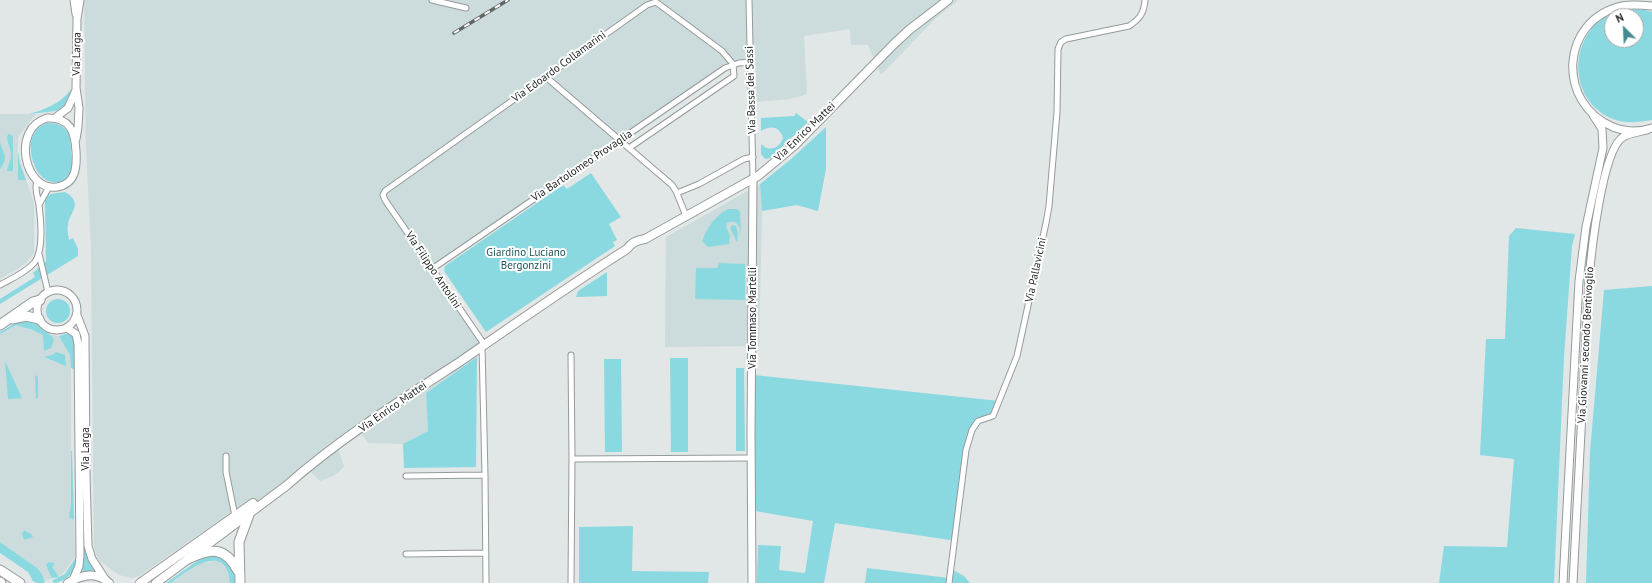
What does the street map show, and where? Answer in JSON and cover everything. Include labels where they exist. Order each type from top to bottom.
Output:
[{"type":"highway","points":[[0,325],[26,307],[40,300]]},
{"type":"highway","points":[[10,319],[26,316],[39,319]]},
{"type":"highway","points":[[240,583],[238,572],[238,542],[250,512]]},
{"type":"highway","points":[[188,559],[208,551],[220,552],[229,558],[238,572]]},
{"type":"highway","points":[[0,570],[20,583]]},
{"type":"main road","name":"Via Larga","points":[[74,0],[77,19]]},
{"type":"main road","name":"Via Larga","points":[[76,139],[78,127],[76,88],[77,19],[80,0]]},
{"type":"main road","name":"Via Enrico Mattei","points":[[140,583],[283,482],[306,468],[483,345],[627,249],[635,242],[645,239],[753,179],[795,145],[898,40],[948,0]]},
{"type":"main road","points":[[1649,129],[1632,131],[1618,129],[1593,115],[1583,103],[1576,90],[1572,75],[1573,59],[1577,44],[1584,31],[1594,20],[1607,11],[1622,6],[1637,4],[1652,6]]},
{"type":"main road","name":"Via Larga","points":[[55,118],[71,105],[76,88]]},
{"type":"main road","name":"Via Giovanni secondo Bentivoglio","points":[[1563,583],[1579,281],[1586,227],[1603,148],[1602,129],[1593,115]]},
{"type":"main road","points":[[47,118],[55,118],[68,124],[74,132],[76,139],[77,163],[74,176],[62,186],[49,187],[37,181],[31,172],[27,160],[27,136],[32,127],[39,121],[47,118]]},
{"type":"main road","name":"Via Giovanni secondo Bentivoglio","points":[[1572,583],[1589,281],[1594,234],[1612,151],[1624,136],[1649,129]]},
{"type":"main road","name":"Via Tommaso Martelli","points":[[752,583],[751,458],[753,179]]},
{"type":"main road","points":[[61,290],[71,295],[76,303],[77,315],[74,322],[67,328],[59,330],[50,329],[46,327],[39,319],[37,309],[40,300],[48,292],[61,290]]},
{"type":"main road","name":"Via Larga","points":[[77,315],[86,336],[86,475],[88,546],[92,558],[110,582]]},
{"type":"main road","name":"Via Larga","points":[[67,328],[76,334],[78,344],[80,556],[79,566],[70,581]]},
{"type":"main road","name":"Via Enrico Mattei","points":[[156,583],[286,486],[306,468]]},
{"type":"main road","points":[[70,581],[90,575],[110,582]]},
{"type":"street","points":[[432,0],[466,8]]},
{"type":"street","name":"Via Bassa dei Sassi","points":[[749,0],[753,179]]},
{"type":"street","name":"Via Pallavicini","points":[[949,583],[966,450],[972,430],[978,421],[993,416],[1018,356],[1046,223],[1049,206],[1057,112],[1058,49],[1061,42],[1066,39],[1129,26],[1143,15],[1145,0]]},
{"type":"street","name":"Via Edoardo Collamarini","points":[[383,195],[388,188],[647,5],[656,2],[710,41],[733,64]]},
{"type":"street","name":"Via Bartolomeo Provaglia","points":[[432,269],[725,68],[733,64],[751,62]]},
{"type":"street","name":"Via Bartolomeo Provaglia","points":[[629,148],[734,76],[733,64]]},
{"type":"street","points":[[546,77],[672,184],[686,216]]},
{"type":"street","points":[[677,193],[698,184],[744,158],[753,157]]},
{"type":"street","points":[[0,286],[30,267],[36,261],[39,254],[39,204],[35,188],[37,181]]},
{"type":"street","points":[[39,204],[41,198],[49,187]]},
{"type":"street","name":"Via Filippo Antolini","points":[[383,195],[483,345]]},
{"type":"street","points":[[39,254],[48,292]]},
{"type":"street","points":[[483,345],[486,583]]},
{"type":"street","points":[[571,583],[572,355]]},
{"type":"street","points":[[226,456],[226,472],[235,516]]},
{"type":"street","points":[[572,459],[751,458]]},
{"type":"street","points":[[406,476],[485,475]]},
{"type":"street","points":[[406,554],[486,553]]},
{"type":"shaded area","points":[[84,0],[958,0],[936,18],[881,75],[868,45],[851,45],[850,29],[804,36],[807,94],[790,99],[754,102],[753,65],[739,61],[433,270],[486,344],[477,357],[426,393],[428,431],[403,444],[368,443],[362,434],[338,449],[344,466],[333,476],[320,481],[311,472],[254,515],[244,503],[139,576],[132,578],[119,575],[109,568],[98,559],[94,548],[91,248],[86,148]]},
{"type":"shaded area","points":[[0,114],[36,114],[18,138],[20,163],[34,203],[34,253],[25,264],[0,279]]},
{"type":"shaded area","points":[[760,184],[762,211],[759,346],[665,347],[666,237]]},
{"type":"shaded area","points":[[16,325],[39,333],[59,336],[69,351],[71,360],[71,451],[75,556],[61,575],[44,581],[42,574],[37,568],[0,542],[0,334]]},
{"type":"shaded area","points":[[219,561],[226,567],[230,577],[230,583],[171,583],[191,569],[203,563]]},
{"type":"green space","points":[[1644,10],[1652,12],[1652,120],[1623,122],[1613,119],[1600,112],[1590,102],[1583,90],[1579,77],[1578,64],[1581,50],[1586,37],[1595,25],[1604,18],[1604,48],[1644,48]]},
{"type":"green space","points":[[71,89],[67,104],[56,111],[29,114],[47,108],[58,102]]},
{"type":"green space","points":[[796,113],[808,122],[770,158],[765,159],[761,154],[761,144],[770,149],[774,148],[779,145],[783,138],[780,131],[771,127],[761,131],[761,118],[794,116]]},
{"type":"green space","points":[[47,123],[60,125],[64,128],[69,136],[70,142],[72,163],[71,170],[66,178],[56,182],[50,182],[40,175],[34,164],[31,152],[33,135],[41,126]]},
{"type":"green space","points":[[826,127],[826,169],[818,211],[797,205],[762,211],[760,184],[790,160]]},
{"type":"green space","points":[[9,134],[13,136],[13,171],[7,171],[11,159],[7,139]]},
{"type":"green space","points":[[0,141],[5,158],[0,169]]},
{"type":"green space","points":[[18,152],[20,163],[26,180],[18,180]]},
{"type":"green space","name":"Giardino Luciano Bergonzini","points":[[591,173],[621,217],[609,224],[617,240],[613,242],[615,246],[486,332],[444,271],[445,266],[563,185],[567,189]]},
{"type":"green space","points":[[65,192],[71,196],[75,204],[69,220],[68,230],[69,240],[73,238],[78,249],[78,256],[0,304],[0,299],[35,277],[33,273],[46,261],[45,199],[50,194]]},
{"type":"green space","points":[[728,209],[737,209],[740,212],[741,238],[738,225],[734,222],[727,223],[726,226],[730,236],[729,244],[708,247],[702,241],[707,231],[712,222]]},
{"type":"green space","points":[[732,225],[736,226],[738,234],[737,242],[730,228]]},
{"type":"green space","points":[[1516,228],[1575,234],[1572,246],[1564,357],[1554,583],[1439,583],[1444,546],[1507,547],[1514,459],[1480,455],[1486,339],[1505,339],[1509,236]]},
{"type":"green space","points":[[719,263],[745,264],[745,300],[695,299],[696,268],[717,268]]},
{"type":"green space","points":[[607,272],[607,296],[576,297],[578,291]]},
{"type":"green space","points":[[1652,286],[1652,583],[1586,583],[1590,452],[1604,290]]},
{"type":"green space","points":[[58,299],[66,303],[70,311],[66,319],[58,323],[50,319],[46,311],[50,303]]},
{"type":"green space","points":[[22,319],[36,322],[53,337],[54,340],[51,348],[44,351],[43,335],[16,325],[0,334],[0,332]]},
{"type":"green space","points":[[69,333],[74,337],[75,341],[75,370],[71,368],[70,355],[59,336]]},
{"type":"green space","points":[[56,352],[65,355],[66,366],[44,357],[52,355]]},
{"type":"green space","points":[[477,357],[476,467],[404,468],[403,444],[428,431],[426,393]]},
{"type":"green space","points":[[670,358],[688,358],[688,452],[671,452]]},
{"type":"green space","points":[[604,359],[621,359],[622,452],[605,452]]},
{"type":"green space","points":[[5,361],[22,398],[8,399]]},
{"type":"green space","points":[[736,368],[744,368],[745,451],[736,451]]},
{"type":"green space","points":[[35,375],[38,377],[38,398],[36,399]]},
{"type":"green space","points":[[754,375],[999,401],[993,416],[978,421],[966,450],[956,538],[950,540],[835,523],[824,583],[757,583],[758,545],[781,546],[779,570],[805,573],[813,521],[755,511],[751,501]]},
{"type":"green space","points":[[71,451],[74,520],[69,517],[71,504]]},
{"type":"green space","points":[[633,526],[632,571],[709,572],[708,583],[579,583],[579,527]]},
{"type":"green space","points":[[24,530],[33,537],[24,540],[22,534]]},
{"type":"green space","points":[[0,542],[37,568],[42,574],[45,583],[37,583],[33,581],[28,572],[0,553]]},
{"type":"green space","points":[[83,550],[85,550],[89,561],[96,571],[81,571]]},
{"type":"green space","points":[[207,554],[223,557],[232,567],[236,583],[230,583],[227,570],[222,563],[215,561],[206,562],[197,566],[187,571],[171,583],[166,583]]},
{"type":"green space","points":[[76,557],[75,567],[70,575],[62,581],[53,583],[53,580],[65,574]]},
{"type":"green space","points":[[49,562],[54,563],[52,567],[59,577],[52,578],[46,565]]},
{"type":"green space","points":[[867,568],[949,578],[949,583],[865,583]]},
{"type":"green space","points":[[953,570],[964,576],[970,583],[951,583]]},
{"type":"railway","points":[[454,33],[508,0]]}]
